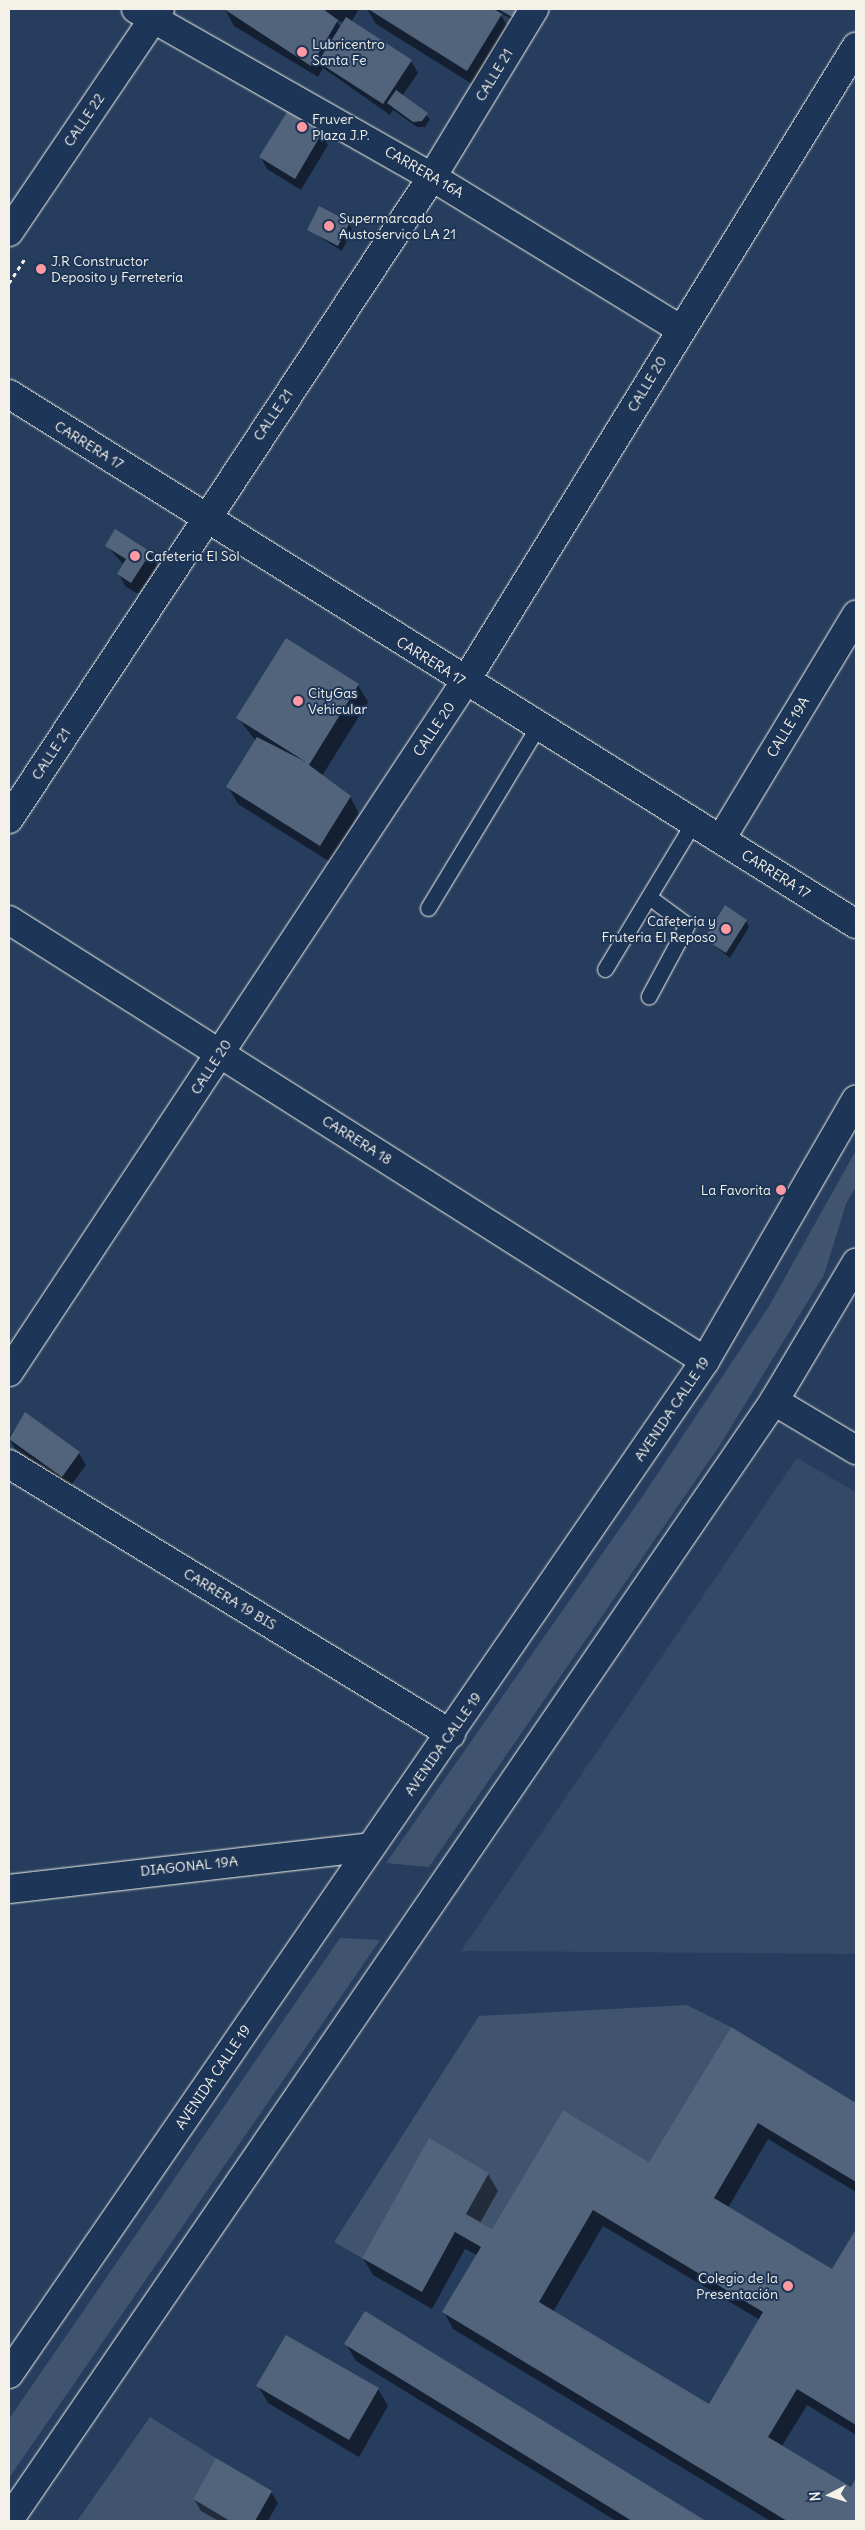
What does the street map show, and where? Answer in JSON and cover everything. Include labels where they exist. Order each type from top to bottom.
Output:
[{"type":"street","name":"CALLE 21","points":[[9,819],[205,518],[432,176],[534,9]]},
{"type":"street","name":"CARRERA 16A","points":[[150,12],[432,176],[680,329]]},
{"type":"street","name":"CALLE 22","points":[[9,232],[150,12]]},
{"type":"street","name":"CALLE 20","points":[[9,1372],[465,682],[680,329],[856,47]]},
{"type":"street","name":"CARRERA 17","points":[[9,394],[537,728],[856,924]]},
{"type":"street","name":"CALLE 19A","points":[[720,839],[856,615]]},
{"type":"street","name":"CARRERA 18","points":[[9,920],[705,1361]]},
{"type":"street","name":"AVENIDA CALLE 19","points":[[9,2374],[371,1847],[451,1734],[705,1361],[856,1099]]},
{"type":"street","points":[[9,2520],[774,1401],[856,1263]]},
{"type":"street","points":[[774,1401],[856,1450]]},
{"type":"street","name":"CARRERA 19 BIS","points":[[9,1464],[451,1734]]},
{"type":"street","name":"DIAGONAL 19A","points":[[9,1889],[371,1847]]},
{"type":"lane","points":[[428,908],[537,728]]},
{"type":"lane","points":[[605,969],[693,823]]},
{"type":"lane","points":[[649,897],[688,925],[649,996]]},
{"type":"shaded area","points":[[856,1150],[856,1186],[846,1204],[824,1275],[720,1445],[429,1867],[386,1863],[644,1494],[768,1308]]},
{"type":"shaded area","points":[[797,1458],[856,1492],[856,1954],[461,1951]]},
{"type":"shaded area","points":[[340,1938],[380,1940],[9,2478],[9,2419]]},
{"type":"shaded area","points":[[687,2005],[731,2027],[649,2162],[563,2110],[492,2229],[466,2214],[489,2173],[429,2139],[362,2258],[334,2242],[479,2016]]},
{"type":"shaded area","points":[[150,2417],[216,2458],[193,2499],[230,2521],[77,2521]]},
{"type":"building","points":[[224,9],[323,9],[338,20],[311,66]]},
{"type":"building","points":[[368,9],[494,9],[502,14],[467,71]]},
{"type":"building","points":[[498,9],[522,9],[516,19]]},
{"type":"building","points":[[346,17],[412,60],[383,104],[318,62]]},
{"type":"building","points":[[396,90],[428,113],[422,121],[413,122],[387,103]]},
{"type":"building","points":[[287,112],[322,133],[295,179],[259,157]]},
{"type":"building","name":"Supermarcado Austoservico LA 21","points":[[319,206],[350,222],[338,246],[307,230]]},
{"type":"building","name":"Cafeteria El Sol","points":[[115,529],[151,552],[131,583],[117,574],[126,559],[105,546]]},
{"type":"building","points":[[286,638],[359,684],[309,765],[351,796],[320,846],[226,787],[257,737],[306,762],[236,718]]},
{"type":"building","name":"Cafetería y Fruteria El Reposo","points":[[725,905],[747,920],[726,953],[704,939]]},
{"type":"building","points":[[25,1412],[80,1452],[62,1477],[9,1439]]},
{"type":"building","name":"Colegio de la Presentación","points":[[731,2027],[856,2103],[856,2182],[758,2123],[714,2198],[832,2269],[856,2229],[856,2425],[797,2389],[768,2437],[851,2487],[856,2478],[856,2521],[787,2521],[442,2312],[481,2247],[455,2232],[422,2292],[362,2258],[429,2138],[489,2173],[466,2214],[492,2229],[563,2110],[649,2162]],"holes":[[[593,2210],[763,2312],[709,2404],[539,2302]]]},
{"type":"building","points":[[365,2311],[706,2521],[632,2521],[344,2344]]},
{"type":"building","points":[[286,2335],[379,2388],[349,2440],[256,2386]]},
{"type":"building","points":[[216,2458],[272,2491],[255,2521],[230,2521],[193,2499]]},
{"type":"place","name":"Lubricentro Santa Fe","points":[[302,52]]},
{"type":"place","name":"Fruver Plaza J.P.","points":[[302,127]]},
{"type":"place","name":"Supermarcado Austoservico LA 21","points":[[329,226]]},
{"type":"place","name":"J.R Constructor Deposito y Ferretería","points":[[41,269]]},
{"type":"place","name":"Cafeteria El Sol","points":[[135,556]]},
{"type":"place","name":"CityGas Vehicular","points":[[298,701]]},
{"type":"place","name":"Cafetería y Fruteria El Reposo","points":[[726,929]]},
{"type":"place","name":"La Favorita","points":[[781,1190]]},
{"type":"place","name":"Colegio de la Presentación","points":[[788,2286]]}]
